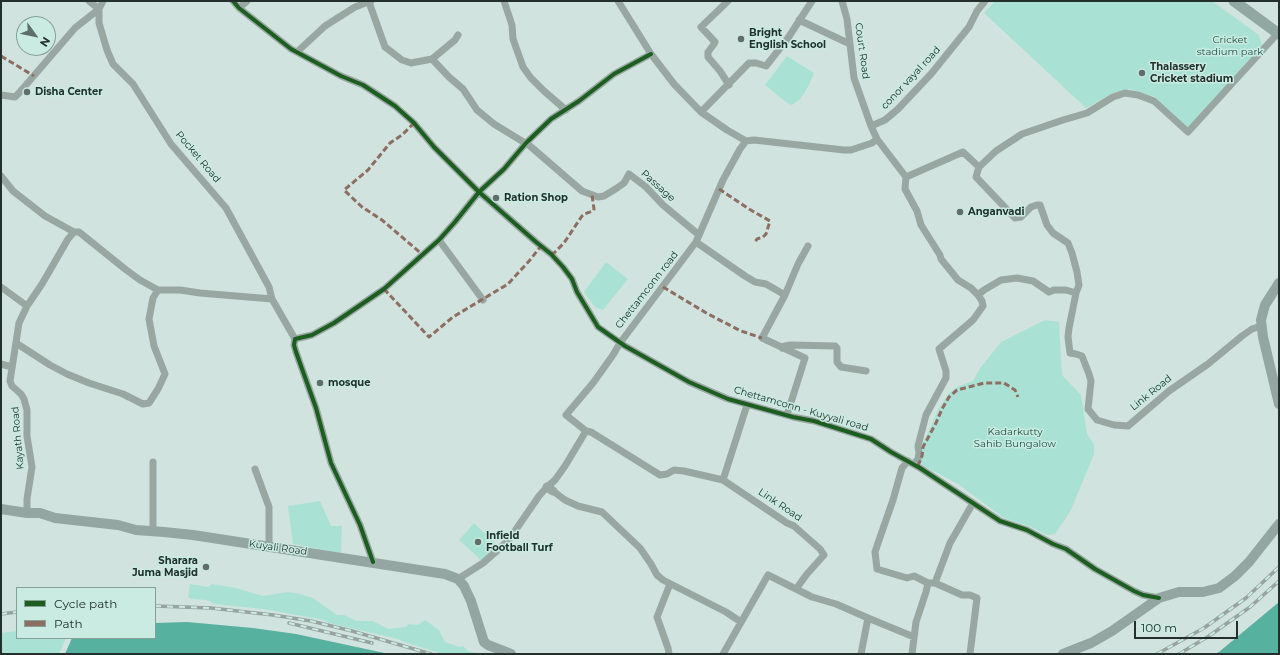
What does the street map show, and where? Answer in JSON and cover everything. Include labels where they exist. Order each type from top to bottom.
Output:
[{"type":"main road","points":[[1234,1],[1278,34]]},
{"type":"main road","points":[[1279,283],[1265,305],[1262,314],[1261,326],[1279,404]]},
{"type":"main road","name":"Kuyali Road","points":[[1,509],[27,513],[40,513],[56,518],[118,525],[136,530],[178,533],[258,546],[269,546],[444,574],[458,579]]},
{"type":"main road","points":[[1063,654],[1091,643],[1112,631],[1159,598],[1179,592],[1203,592],[1219,588],[1235,576],[1249,562],[1279,524]]},
{"type":"main road","points":[[458,579],[464,586],[471,601],[482,638],[489,650],[511,654]]},
{"type":"street","points":[[89,1],[99,9]]},
{"type":"street","points":[[1,95],[15,97],[75,28],[99,9],[103,1]]},
{"type":"street","name":"Chettamconn - Kuyyali road","points":[[233,1],[239,8],[297,52],[341,76],[363,85],[395,106],[414,123],[434,147],[479,192],[555,258],[572,279],[577,292],[595,324],[620,343],[689,382],[728,399],[787,416],[814,421],[864,436],[911,463],[1000,521],[1027,530],[1066,549],[1095,569],[1143,595],[1159,598]]},
{"type":"street","points":[[239,8],[247,1]]},
{"type":"street","points":[[297,52],[325,26],[355,7],[370,1],[385,46],[402,60],[411,63],[432,59],[455,40],[458,35]]},
{"type":"street","points":[[504,1],[512,25],[513,39],[523,67],[531,78],[566,110]]},
{"type":"street","points":[[618,1],[651,54],[674,84],[701,112],[746,141],[754,140],[851,150],[872,143],[877,138]]},
{"type":"street","points":[[728,1],[701,27],[715,42],[708,52],[708,57],[720,71],[728,85]]},
{"type":"street","points":[[701,112],[749,63],[766,66],[788,38],[811,1]]},
{"type":"street","name":"Court Road","points":[[842,1],[847,19],[854,78],[871,126]]},
{"type":"street","name":"conor vayal road","points":[[871,126],[885,120],[898,109],[931,74],[969,27],[977,11],[985,1]]},
{"type":"street","name":"Pocket Road","points":[[99,9],[98,23],[107,50],[114,64],[133,84],[171,144],[226,208],[261,270],[272,293],[272,299],[295,339]]},
{"type":"street","points":[[799,20],[850,44]]},
{"type":"street","points":[[978,295],[1002,280],[1017,278],[1033,281],[1048,292],[1054,290],[1066,290],[1076,293],[1079,286],[1077,272],[1068,243],[1053,233],[1047,225],[1040,205],[1031,207],[1021,217],[1015,218],[976,177],[979,167],[996,151],[1022,134],[1087,113],[1113,97],[1125,93],[1138,95],[1154,101],[1188,132],[1278,34]]},
{"type":"street","points":[[373,562],[360,525],[331,463],[316,408],[296,352],[294,345],[295,339],[303,338],[324,329],[364,303],[388,285],[439,240],[479,192],[504,169],[526,143],[551,119],[566,110],[614,74],[651,54]]},
{"type":"street","points":[[432,59],[462,89],[477,110],[494,124],[526,143]]},
{"type":"street","points":[[871,126],[877,138],[906,177],[905,189],[917,211],[921,225],[941,259],[958,280],[971,288],[978,295],[983,306],[979,313],[965,328],[939,349],[946,371],[946,378],[926,415],[918,446],[918,459],[902,468],[896,493],[875,552],[877,569],[907,578],[914,576],[962,595],[970,595],[977,598],[970,654]]},
{"type":"street","name":"Chettamconn road","points":[[586,431],[566,414],[593,383],[620,343],[696,242],[723,180],[746,141]]},
{"type":"street","name":"Passage","points":[[526,143],[582,191],[598,197],[604,196],[617,188],[624,182],[629,174],[646,187],[663,205],[699,235]]},
{"type":"street","points":[[906,177],[963,152],[979,167]]},
{"type":"street","points":[[1,176],[13,191],[46,216],[74,232],[79,232],[125,269],[140,280],[158,290],[180,290],[272,299]]},
{"type":"street","name":"Kayath Road","points":[[27,513],[27,499],[32,467],[27,436],[27,410],[24,399],[12,386],[10,381],[19,323],[27,306],[74,232]]},
{"type":"street","points":[[439,240],[483,300]]},
{"type":"street","points":[[696,242],[755,282],[766,284],[785,295]]},
{"type":"street","points":[[787,416],[804,358],[762,338],[785,295],[798,264],[808,246]]},
{"type":"street","points":[[1,287],[27,306]]},
{"type":"street","points":[[16,343],[67,374],[89,383],[124,394],[143,404],[148,403],[165,374],[154,346],[149,320],[153,298],[158,290]]},
{"type":"street","name":"Link Road","points":[[1076,293],[1068,337],[1070,354],[1082,356],[1089,374],[1091,381],[1088,408],[1097,420],[1114,425],[1128,426],[1169,391],[1208,364],[1242,336],[1252,329],[1261,326]]},
{"type":"street","points":[[782,348],[790,345],[835,346],[837,348],[837,362],[841,367],[866,371]]},
{"type":"street","points":[[1,364],[12,367]]},
{"type":"street","points":[[723,480],[747,405]]},
{"type":"street","points":[[458,579],[483,563],[508,541],[519,523],[550,489],[566,466],[586,431]]},
{"type":"street","name":"Link Road","points":[[586,431],[591,432],[625,455],[660,475],[667,474],[674,470],[723,480],[794,526],[820,549],[824,555],[796,589]]},
{"type":"street","points":[[153,462],[153,532]]},
{"type":"street","points":[[255,469],[269,507],[269,546]]},
{"type":"street","points":[[550,489],[565,500],[578,506],[602,512],[640,548],[652,564],[657,574],[670,584],[726,612],[741,622]]},
{"type":"street","points":[[912,654],[916,622],[926,592],[973,503]]},
{"type":"street","points":[[723,654],[768,575],[812,597],[851,610],[914,637]]},
{"type":"street","points":[[668,654],[668,648],[657,617],[670,584]]},
{"type":"street","points":[[861,654],[868,618]]},
{"type":"green space","name":"Thalassery Cricket stadium","points":[[995,1],[1212,1],[1259,35],[1262,45],[1188,127],[1155,97],[1130,89],[1113,93],[1086,108],[984,13]]},
{"type":"green space","points":[[787,56],[814,73],[807,89],[800,99],[792,105],[787,103],[765,85]]},
{"type":"green space","points":[[606,262],[628,279],[603,310],[595,307],[584,292]]},
{"type":"green space","name":"Kadarkutty Sahib Bungalow","points":[[1045,320],[1059,322],[1062,375],[1081,395],[1087,434],[1094,444],[1094,454],[1071,510],[1055,534],[1047,535],[1029,526],[1004,518],[958,484],[922,465],[920,457],[921,448],[939,408],[949,393],[959,386],[973,381],[981,367],[1001,342]]},
{"type":"green space","points":[[320,501],[331,526],[342,526],[341,553],[293,544],[288,506]]},
{"type":"green space","name":"Infield Football Turf","points":[[474,523],[497,545],[482,561],[459,540]]},
{"type":"green space","points":[[190,584],[208,587],[212,584],[236,588],[263,596],[288,592],[300,594],[313,598],[337,615],[344,615],[357,621],[373,621],[388,629],[406,627],[409,624],[418,625],[425,620],[439,630],[445,642],[460,647],[463,646],[468,651],[480,654],[443,654],[398,639],[329,623],[319,619],[263,609],[214,604],[207,600],[191,599],[188,597]]},
{"type":"green space","points":[[16,631],[16,639],[66,639],[59,654],[1,654],[1,633]]},
{"type":"shaded area","points":[[1279,602],[1279,654],[1215,654],[1219,652]]},
{"type":"shaded area","points":[[187,622],[253,628],[296,634],[389,654],[65,654],[72,639],[156,639],[156,623]]},
{"type":"railway","points":[[1157,654],[1204,628],[1246,598],[1279,567]]},
{"type":"railway","points":[[1179,654],[1209,636],[1250,607],[1279,581]]},
{"type":"railway","points":[[156,606],[211,608],[311,621],[352,631],[431,654]]},
{"type":"railway","points":[[1,614],[16,612]]},
{"type":"railway","points":[[289,623],[372,643]]},
{"type":"marked path","points":[[1,56],[34,76]]},
{"type":"marked path","points":[[414,123],[402,135],[390,143],[368,170],[344,190],[362,207],[382,220],[423,255]]},
{"type":"marked path","points":[[719,189],[770,221],[766,234],[757,239],[755,242]]},
{"type":"marked path","points":[[551,254],[564,243],[582,216],[593,211],[592,195]]},
{"type":"marked path","points":[[384,289],[429,337],[453,317],[508,284],[541,246]]},
{"type":"marked path","points":[[663,287],[708,314],[741,331],[762,338]]},
{"type":"marked path","points":[[918,466],[922,456],[923,447],[942,409],[949,397],[957,390],[984,383],[1004,383],[1015,390],[1018,397]]},
{"type":"cycle path","points":[[233,1],[239,8],[291,49],[341,76],[363,85],[395,106],[414,123],[434,147],[479,192],[551,254],[572,279],[577,292],[598,327],[625,346],[689,382],[728,399],[793,417],[814,421],[871,439],[920,468],[1000,521],[1027,530],[1066,549],[1095,569],[1134,591],[1143,595],[1159,598]]},
{"type":"cycle path","points":[[373,562],[360,525],[331,463],[316,408],[296,352],[294,345],[295,339],[312,335],[334,323],[384,289],[439,240],[479,192],[504,169],[526,143],[551,119],[579,101],[614,74],[651,54]]},
{"type":"place","name":"Bright English School","points":[[741,39]]},
{"type":"place","name":"Thalassery Cricket stadium","points":[[1142,73]]},
{"type":"place","name":"Disha Center","points":[[27,92]]},
{"type":"place","name":"Ration Shop","points":[[496,198]]},
{"type":"place","name":"Anganvadi","points":[[960,212]]},
{"type":"place","name":"mosque","points":[[320,383]]},
{"type":"place","name":"Infield Football Turf","points":[[478,542]]},
{"type":"place","name":"Sharara Juma Masjid","points":[[206,567]]},
{"type":"park label","name":"Cricket stadium park","points":[[1230,46]]}]
